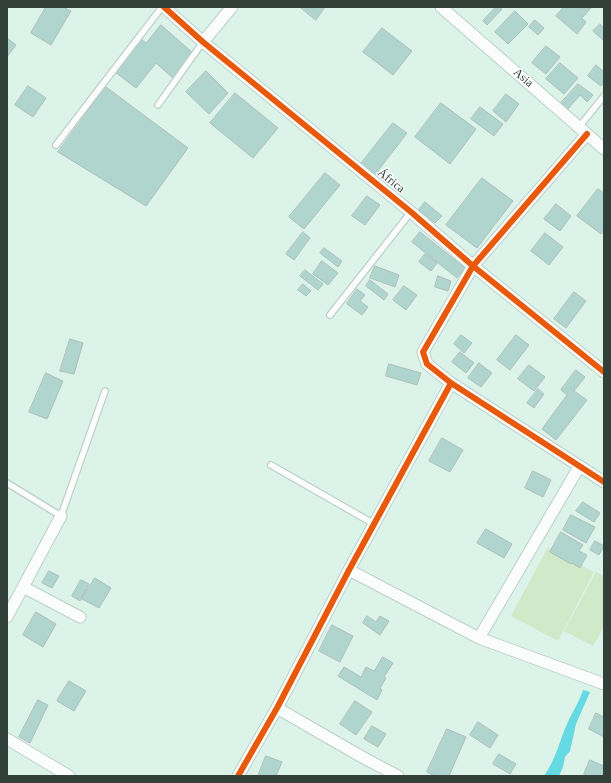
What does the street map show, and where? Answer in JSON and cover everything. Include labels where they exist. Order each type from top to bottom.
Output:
[{"type":"street","name":"África","points":[[163,7],[203,42],[411,212],[473,266],[604,372]]},
{"type":"street","points":[[203,42],[232,7]]},
{"type":"street","name":"Asia","points":[[441,7],[604,149]]},
{"type":"street","points":[[583,131],[473,266],[423,352],[427,364],[451,383],[604,482]]},
{"type":"street","points":[[238,776],[277,708],[349,570],[451,383]]},
{"type":"street","points":[[479,638],[579,467]]},
{"type":"street","points":[[7,617],[61,516]]},
{"type":"street","points":[[349,570],[479,638],[604,684]]},
{"type":"street","points":[[23,588],[80,617]]},
{"type":"street","points":[[277,708],[398,776]]},
{"type":"street","points":[[7,740],[70,776]]},
{"type":"lane","points":[[56,145],[163,7]]},
{"type":"lane","points":[[158,105],[203,42]]},
{"type":"lane","points":[[583,131],[604,96]]},
{"type":"lane","points":[[330,315],[411,212]]},
{"type":"lane","points":[[7,483],[61,516],[105,391]]},
{"type":"lane","points":[[271,465],[374,524]]},
{"type":"green space","points":[[548,547],[594,572],[558,641],[511,616]]},
{"type":"green space","points":[[596,572],[604,576],[604,627],[593,646],[564,631]]},
{"type":"water","points":[[583,690],[590,692],[576,724],[570,751],[565,757],[559,776],[544,776],[554,757]]},
{"type":"building","points":[[46,7],[63,7],[71,11],[51,45],[31,33]]},
{"type":"building","points":[[300,7],[325,7],[316,20]]},
{"type":"building","points":[[496,7],[502,9],[487,25],[483,21]]},
{"type":"building","points":[[564,7],[591,8],[582,18],[586,22],[577,34],[556,16]]},
{"type":"building","points":[[515,11],[528,24],[508,44],[495,32]]},
{"type":"building","points":[[535,20],[544,28],[538,35],[529,27]]},
{"type":"building","points":[[600,24],[604,28],[604,41],[593,31]]},
{"type":"building","points":[[161,25],[193,53],[173,78],[156,63],[136,88],[115,72],[141,39],[146,43]]},
{"type":"building","points":[[382,28],[412,51],[393,75],[363,52]]},
{"type":"building","points":[[7,38],[16,45],[7,57]]},
{"type":"building","points":[[546,46],[560,57],[546,74],[532,63]]},
{"type":"building","points":[[560,63],[578,78],[564,94],[546,79]]},
{"type":"building","points":[[596,65],[604,72],[604,82],[601,86],[588,76]]},
{"type":"building","points":[[206,71],[228,93],[209,114],[186,92]]},
{"type":"building","points":[[578,84],[593,95],[587,102],[580,95],[568,109],[561,103]]},
{"type":"building","points":[[28,86],[46,98],[33,117],[15,105]]},
{"type":"building","points":[[106,87],[188,148],[146,206],[58,152]]},
{"type":"building","points":[[235,93],[278,128],[253,158],[210,123]]},
{"type":"building","points":[[506,94],[519,104],[506,122],[493,111]]},
{"type":"building","points":[[441,103],[476,129],[450,164],[415,137]]},
{"type":"building","points":[[480,107],[503,124],[494,136],[471,119]]},
{"type":"building","points":[[393,123],[407,133],[374,176],[360,165]]},
{"type":"building","points":[[325,173],[340,185],[304,229],[289,217]]},
{"type":"building","points":[[482,178],[513,201],[477,248],[446,225]]},
{"type":"building","points":[[598,189],[604,193],[604,230],[601,234],[577,216]]},
{"type":"building","points":[[367,196],[380,205],[365,225],[352,216]]},
{"type":"building","points":[[425,202],[442,216],[435,223],[419,210]]},
{"type":"building","points":[[556,204],[571,216],[560,231],[544,219]]},
{"type":"building","points":[[303,232],[310,238],[294,260],[286,254]]},
{"type":"building","points":[[420,232],[465,268],[457,278],[412,242]]},
{"type":"building","points":[[545,233],[563,247],[549,265],[531,251]]},
{"type":"building","points":[[324,248],[342,261],[338,267],[320,253]]},
{"type":"building","points":[[425,254],[437,263],[431,271],[419,262]]},
{"type":"building","points":[[322,261],[338,273],[328,285],[313,274]]},
{"type":"building","points":[[375,266],[399,275],[395,287],[370,278]]},
{"type":"building","points":[[305,270],[323,284],[318,290],[300,276]]},
{"type":"building","points":[[438,276],[451,281],[448,291],[435,287]]},
{"type":"building","points":[[370,280],[388,294],[384,300],[366,286]]},
{"type":"building","points":[[303,284],[311,291],[306,296],[298,290]]},
{"type":"building","points":[[404,286],[417,295],[406,310],[393,300]]},
{"type":"building","points":[[357,289],[365,295],[360,301],[368,307],[362,315],[347,304]]},
{"type":"building","points":[[574,292],[586,301],[566,328],[554,319]]},
{"type":"building","points":[[461,335],[472,343],[464,353],[454,344]]},
{"type":"building","points":[[516,335],[529,345],[510,370],[497,360]]},
{"type":"building","points":[[70,339],[83,343],[74,374],[60,371]]},
{"type":"building","points":[[460,352],[474,363],[466,373],[452,362]]},
{"type":"building","points":[[479,363],[492,373],[481,387],[468,378]]},
{"type":"building","points":[[389,364],[421,373],[417,385],[386,376]]},
{"type":"building","points":[[529,365],[545,377],[534,391],[518,379]]},
{"type":"building","points":[[576,370],[585,377],[574,391],[587,400],[556,440],[542,429],[567,395],[561,390]]},
{"type":"building","points":[[46,373],[63,381],[47,419],[29,412]]},
{"type":"building","points":[[538,389],[544,394],[534,408],[527,403]]},
{"type":"building","points":[[442,438],[463,450],[450,472],[429,461]]},
{"type":"building","points":[[533,471],[551,480],[543,497],[525,488]]},
{"type":"building","points":[[583,502],[600,513],[594,522],[576,511]]},
{"type":"building","points":[[571,515],[595,527],[586,543],[563,530]]},
{"type":"building","points":[[486,529],[512,544],[504,558],[477,543]]},
{"type":"building","points":[[561,532],[583,545],[579,551],[587,555],[580,568],[550,552]]},
{"type":"building","points":[[595,541],[604,546],[599,555],[590,550]]},
{"type":"building","points":[[49,571],[59,576],[52,588],[42,583]]},
{"type":"building","points":[[95,578],[111,588],[99,608],[82,599]]},
{"type":"building","points":[[81,580],[89,584],[80,601],[72,596]]},
{"type":"building","points":[[36,612],[56,624],[43,647],[23,635]]},
{"type":"building","points":[[367,616],[376,622],[380,616],[389,621],[380,635],[363,623]]},
{"type":"building","points":[[332,625],[353,636],[340,662],[319,651]]},
{"type":"building","points":[[383,657],[393,663],[384,677],[386,678],[380,688],[382,690],[377,700],[338,676],[344,667],[361,677],[366,667],[374,671]]},
{"type":"building","points":[[69,681],[86,691],[74,711],[57,701]]},
{"type":"building","points":[[38,700],[48,705],[30,743],[19,737]]},
{"type":"building","points":[[355,701],[372,712],[356,735],[340,724]]},
{"type":"building","points":[[596,713],[604,717],[604,737],[589,729]]},
{"type":"building","points":[[478,722],[498,735],[490,748],[470,735]]},
{"type":"building","points":[[372,726],[386,734],[378,747],[364,739]]},
{"type":"building","points":[[447,729],[466,737],[449,776],[435,776],[427,772]]},
{"type":"building","points":[[499,754],[516,764],[510,774],[493,764]]},
{"type":"building","points":[[266,756],[282,762],[276,776],[258,776]]},
{"type":"building","points":[[590,760],[604,766],[604,776],[589,776],[584,774]]},
{"type":"cycle path","points":[[164,7],[203,42],[411,212],[473,266],[604,372]]},
{"type":"cycle path","points":[[587,134],[473,266],[423,352],[427,364],[451,383],[604,482]]},
{"type":"cycle path","points":[[238,776],[277,708],[349,570],[451,383]]}]
